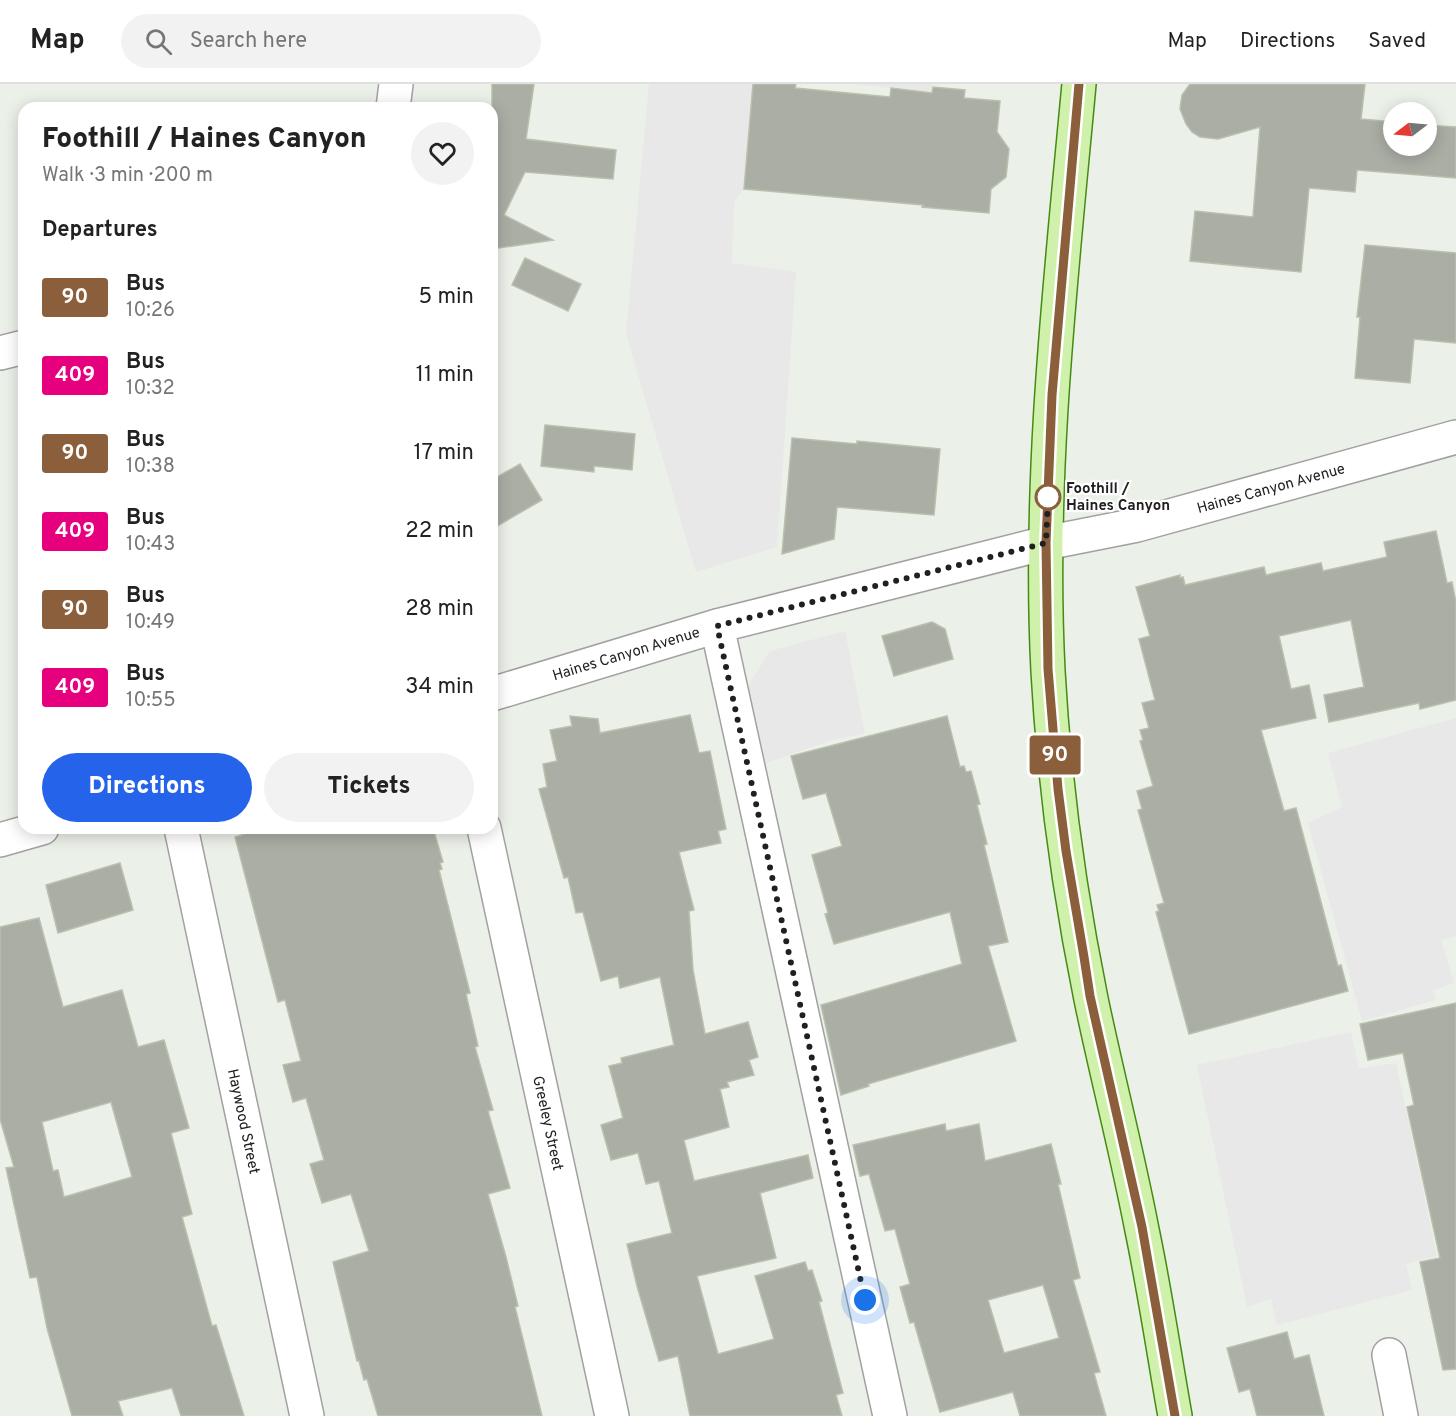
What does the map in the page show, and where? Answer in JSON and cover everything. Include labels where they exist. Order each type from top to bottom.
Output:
[{"type":"main road","points":[[1079,84],[1052,395],[1046,543],[1048,669],[1066,851],[1090,996],[1142,1227],[1175,1416]]},
{"type":"street","points":[[394,102],[396,84]]},
{"type":"street","points":[[0,353],[18,348]]},
{"type":"street","name":"Haines Canyon Avenue","points":[[498,692],[717,626],[1046,543],[1137,525],[1456,437]]},
{"type":"street","points":[[717,626],[890,1416]]},
{"type":"street","points":[[0,840],[21,834]]},
{"type":"street","name":"Haywood Street","points":[[182,834],[307,1416]]},
{"type":"street","name":"Greeley Street","points":[[485,834],[612,1416]]},
{"type":"street","points":[[1389,1355],[1401,1416]]},
{"type":"shaded area","points":[[649,84],[754,84],[744,189],[734,202],[732,263],[796,272],[777,547],[696,572],[626,334]]},
{"type":"shaded area","points":[[856,84],[933,84],[931,97],[907,90]]},
{"type":"shaded area","points":[[845,631],[865,733],[833,740],[766,763],[748,686],[770,651]]},
{"type":"shaded area","points":[[1456,718],[1456,936],[1441,940],[1454,983],[1433,990],[1436,1000],[1362,1021],[1308,823],[1342,807],[1328,753]]},
{"type":"shaded area","points":[[1351,1032],[1359,1069],[1396,1063],[1437,1256],[1406,1264],[1412,1290],[1277,1325],[1271,1299],[1247,1307],[1197,1065]]},
{"type":"building","points":[[492,84],[534,84],[526,139],[616,150],[613,179],[525,172],[504,215],[553,240],[498,248],[498,102],[492,102]]},
{"type":"building","points":[[753,84],[796,84],[795,88],[890,97],[891,88],[932,93],[933,87],[965,90],[964,98],[1000,101],[997,132],[1009,149],[1006,177],[991,189],[989,213],[744,189]]},
{"type":"building","points":[[1190,84],[1365,84],[1361,119],[1383,121],[1383,156],[1437,156],[1437,126],[1456,127],[1456,178],[1357,170],[1355,192],[1309,188],[1301,272],[1190,261],[1195,211],[1253,217],[1260,127],[1218,139],[1200,137],[1186,124],[1180,109],[1182,95]]},
{"type":"building","points":[[1365,245],[1456,253],[1456,343],[1414,339],[1410,383],[1355,378],[1360,317],[1357,317]]},
{"type":"building","points":[[525,258],[581,284],[568,311],[512,285]]},
{"type":"building","points":[[545,425],[635,434],[632,470],[594,466],[594,472],[541,466]]},
{"type":"building","points":[[792,438],[857,444],[857,441],[940,449],[934,515],[837,507],[834,539],[782,554]]},
{"type":"building","points":[[520,464],[542,500],[498,526],[498,477]]},
{"type":"building","points":[[1436,531],[1447,583],[1452,582],[1456,602],[1456,700],[1420,709],[1419,703],[1329,722],[1324,695],[1364,687],[1351,620],[1279,636],[1291,689],[1309,685],[1316,718],[1261,730],[1284,811],[1296,808],[1338,966],[1341,965],[1348,991],[1189,1034],[1156,912],[1159,911],[1157,905],[1164,903],[1138,810],[1142,809],[1137,791],[1153,786],[1140,741],[1143,740],[1140,730],[1149,728],[1142,703],[1155,700],[1139,639],[1150,636],[1136,587],[1180,575],[1185,585],[1264,567],[1266,575],[1321,563],[1323,571],[1387,557],[1384,542]]},
{"type":"building","points":[[932,622],[945,629],[953,659],[894,676],[882,636]]},
{"type":"building","points":[[690,715],[699,753],[710,751],[726,829],[718,831],[721,843],[679,852],[694,910],[689,911],[693,970],[705,1034],[748,1022],[758,1057],[749,1060],[754,1075],[727,1082],[729,1087],[720,1089],[729,1127],[684,1140],[694,1181],[808,1155],[813,1178],[760,1193],[776,1258],[697,1276],[718,1354],[774,1339],[755,1276],[805,1262],[808,1271],[812,1270],[822,1301],[819,1302],[843,1393],[836,1395],[842,1416],[690,1416],[678,1356],[659,1361],[627,1244],[672,1233],[659,1181],[646,1184],[638,1153],[611,1160],[601,1125],[623,1118],[609,1066],[622,1063],[621,1058],[674,1045],[660,977],[620,988],[618,976],[601,981],[583,912],[576,913],[568,877],[564,878],[539,789],[547,787],[543,764],[557,761],[550,730],[572,726],[570,716],[598,719],[600,733]]},
{"type":"building","points":[[947,716],[960,767],[964,766],[966,772],[971,771],[980,804],[977,805],[987,844],[984,845],[1008,942],[988,946],[1016,1041],[868,1084],[869,1086],[841,1095],[821,1005],[962,964],[950,912],[834,944],[812,855],[842,846],[826,793],[803,799],[791,756]]},
{"type":"building","points":[[245,834],[435,834],[443,862],[440,863],[442,869],[439,870],[470,993],[466,994],[478,1046],[475,1047],[493,1110],[488,1111],[510,1188],[488,1194],[518,1306],[515,1307],[542,1416],[378,1416],[367,1379],[364,1380],[359,1361],[357,1361],[333,1262],[369,1251],[351,1194],[322,1203],[310,1164],[324,1160],[306,1098],[293,1102],[283,1065],[301,1061],[285,1000],[278,1002],[235,837]]},
{"type":"building","points":[[120,863],[133,910],[58,933],[46,885]]},
{"type":"building","points":[[39,918],[63,1007],[122,990],[138,1047],[164,1040],[189,1128],[171,1133],[192,1214],[182,1217],[212,1326],[216,1325],[244,1416],[181,1416],[172,1388],[118,1401],[123,1416],[72,1416],[47,1328],[37,1277],[30,1278],[6,1168],[14,1167],[0,1119],[0,927]],"holes":[[[111,1102],[132,1177],[64,1197],[58,1170],[53,1171],[42,1122]]]},
{"type":"building","points":[[1456,1003],[1456,1369],[1443,1370],[1420,1262],[1440,1258],[1407,1107],[1414,1105],[1403,1053],[1368,1060],[1360,1024]]},
{"type":"building","points":[[945,1124],[946,1131],[979,1124],[985,1161],[1051,1144],[1080,1278],[1073,1280],[1100,1372],[1094,1373],[1106,1416],[1020,1416],[1013,1392],[940,1412],[914,1322],[910,1323],[900,1287],[910,1284],[895,1229],[885,1231],[869,1174],[860,1176],[853,1145]],"holes":[[[1043,1285],[1059,1338],[1004,1353],[988,1300]]]},
{"type":"building","points":[[1287,1332],[1294,1359],[1309,1355],[1324,1416],[1257,1416],[1250,1389],[1239,1392],[1227,1348]]},
{"type":"bus line","name":"90","points":[[1079,84],[1052,395],[1046,543],[1048,669],[1058,789],[1090,996],[1142,1227],[1175,1416]]},
{"type":"place","name":"Foothill / Haines Canyon","points":[[1048,497]]},
{"type":"route","points":[[865,1300],[717,626],[1046,543],[1048,497]]}]
